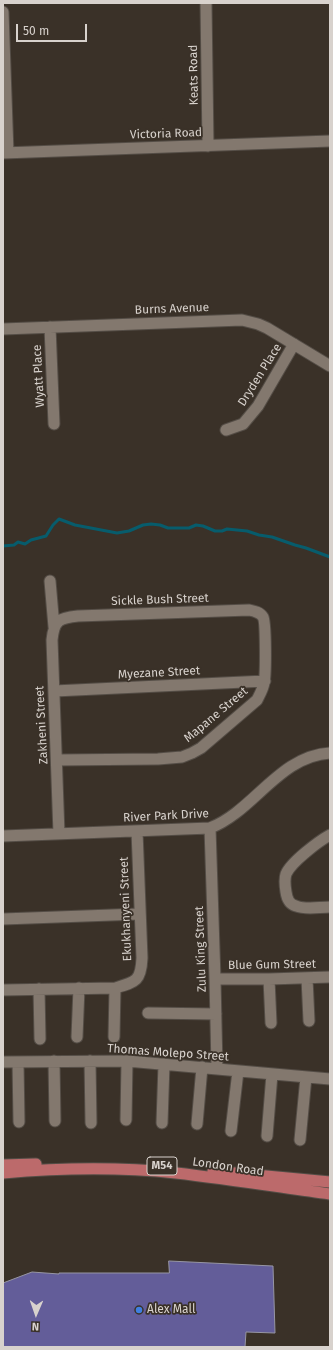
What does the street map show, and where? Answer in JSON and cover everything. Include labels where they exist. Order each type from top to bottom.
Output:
[{"type":"main road","name":"London Road","points":[[3,1165],[95,1163],[157,1166],[330,1182]]},
{"type":"main road","name":"London Road","points":[[3,1173],[113,1169],[167,1173],[330,1194]]},
{"type":"street","name":"Keats Road","points":[[206,3],[208,146]]},
{"type":"street","points":[[3,12],[5,153]]},
{"type":"street","name":"Victoria Road","points":[[5,153],[330,141]]},
{"type":"street","name":"Burns Avenue","points":[[3,329],[242,320],[267,328],[330,366]]},
{"type":"street","name":"Wyatt Place","points":[[50,327],[54,424]]},
{"type":"street","name":"Dryden Place","points":[[226,430],[243,424],[258,406],[294,344]]},
{"type":"street","name":"Zakheni Street","points":[[50,581],[58,623],[52,640],[59,834]]},
{"type":"street","name":"Sickle Bush Street","points":[[58,623],[78,616],[241,610],[259,613]]},
{"type":"street","name":"Mapane Street","points":[[57,760],[158,759],[182,757],[192,754],[201,748],[257,700],[261,693],[265,682],[265,627],[263,617],[259,613]]},
{"type":"street","name":"Myezane Street","points":[[54,691],[265,682]]},
{"type":"street","name":"River Park Drive","points":[[3,836],[210,828],[219,825],[230,818],[299,762],[309,757],[330,754]]},
{"type":"street","name":"Zulu King Street","points":[[210,828],[216,1014],[216,1068]]},
{"type":"street","name":"Ekukhanyeni Street","points":[[115,988],[132,984],[137,980],[141,967],[137,831]]},
{"type":"street","points":[[330,835],[306,853],[291,867],[287,872],[285,882],[287,898],[292,904],[298,907],[307,908],[330,907]]},
{"type":"street","points":[[3,919],[139,914]]},
{"type":"street","name":"Blue Gum Street","points":[[215,979],[330,977]]},
{"type":"street","points":[[307,978],[309,1022]]},
{"type":"street","points":[[269,979],[271,1023]]},
{"type":"street","points":[[77,1037],[78,988]]},
{"type":"street","points":[[3,990],[115,988],[114,1037]]},
{"type":"street","points":[[39,989],[40,1039]]},
{"type":"street","points":[[148,1013],[216,1014]]},
{"type":"street","points":[[54,1061],[55,1121]]},
{"type":"street","points":[[90,1061],[91,1123]]},
{"type":"street","points":[[126,1120],[127,1061]]},
{"type":"street","name":"Thomas Molepo Street","points":[[3,1062],[127,1061],[330,1079]]},
{"type":"street","points":[[18,1062],[19,1122]]},
{"type":"street","points":[[162,1122],[164,1064]]},
{"type":"street","points":[[197,1124],[202,1067]]},
{"type":"street","points":[[231,1131],[238,1072]]},
{"type":"street","points":[[267,1136],[272,1074]]},
{"type":"street","points":[[300,1140],[306,1077]]},
{"type":"building","name":"Alex Mall","points":[[169,1261],[273,1266],[275,1333],[246,1332],[245,1347],[3,1347],[3,1283],[32,1272],[59,1274],[169,1273]]},
{"type":"waterway","points":[[3,546],[14,545],[18,542],[25,544],[31,540],[46,536],[59,519],[75,525],[117,533],[151,524],[168,528],[189,528],[196,525],[215,531],[227,529],[247,531],[272,537],[330,557]]},
{"type":"place","name":"Alex Mall","points":[[139,1310]]}]
